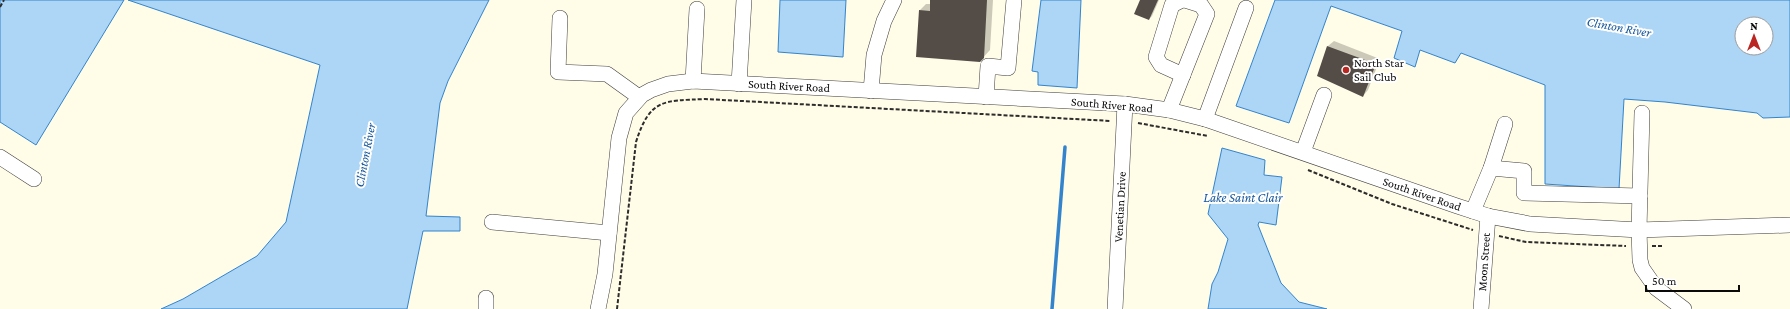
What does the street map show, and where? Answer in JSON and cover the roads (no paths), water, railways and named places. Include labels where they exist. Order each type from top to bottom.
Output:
[{"type":"street","points":[[739,84],[744,0]]},
{"type":"street","points":[[871,90],[874,54],[884,21],[894,0]]},
{"type":"street","points":[[986,97],[988,66],[1008,68],[1014,0]]},
{"type":"street","points":[[1169,110],[1183,75],[1207,14],[1200,5],[1184,0],[1172,5],[1156,57],[1160,65],[1183,75]]},
{"type":"street","points":[[1205,119],[1246,8]]},
{"type":"street","points":[[693,81],[697,9]]},
{"type":"street","points":[[560,18],[558,72],[607,74],[639,97]]},
{"type":"street","name":"South River Road","points":[[598,309],[605,274],[619,138],[626,113],[639,97],[651,90],[668,84],[693,81],[1125,104],[1169,110],[1205,119],[1488,216],[1530,224],[1639,230],[1790,225]]},
{"type":"street","points":[[1303,152],[1324,95]]},
{"type":"street","name":"Venetian Drive","points":[[1115,309],[1125,104]]},
{"type":"street","points":[[1642,113],[1639,230],[1642,268],[1656,288],[1684,309]]},
{"type":"street","points":[[1474,211],[1491,168],[1505,124]]},
{"type":"street","points":[[0,157],[34,180]]},
{"type":"street","points":[[1491,168],[1524,171],[1524,193],[1640,196]]},
{"type":"street","name":"Moon Street","points":[[1481,309],[1488,216]]},
{"type":"street","points":[[492,222],[609,233]]},
{"type":"water","points":[[0,0],[124,0],[36,145],[0,122]]},
{"type":"water","name":"Clinton River","points":[[128,0],[489,0],[448,81],[440,103],[426,216],[460,217],[460,231],[423,231],[407,309],[161,309],[183,299],[257,256],[286,222],[320,65]]},
{"type":"water","points":[[780,0],[846,0],[843,57],[778,52]]},
{"type":"water","points":[[1041,0],[1081,0],[1077,88],[1038,85],[1038,72],[1032,71]]},
{"type":"water","name":"Clinton River","points":[[1275,0],[1790,0],[1790,117],[1763,118],[1757,113],[1665,102],[1624,99],[1619,189],[1545,184],[1545,85],[1461,53],[1455,63],[1420,50],[1415,67],[1394,58],[1402,31],[1331,6],[1289,123],[1236,106]]},
{"type":"water","name":"Lake Saint Clair","points":[[1222,148],[1265,160],[1264,175],[1282,177],[1276,225],[1259,222],[1258,225],[1281,283],[1299,302],[1327,309],[1208,309],[1212,284],[1218,272],[1228,239],[1208,214]]},
{"type":"waterway","points":[[1052,309],[1065,147]]},
{"type":"place","name":"North Star Sail Club","points":[[1346,70]]}]
